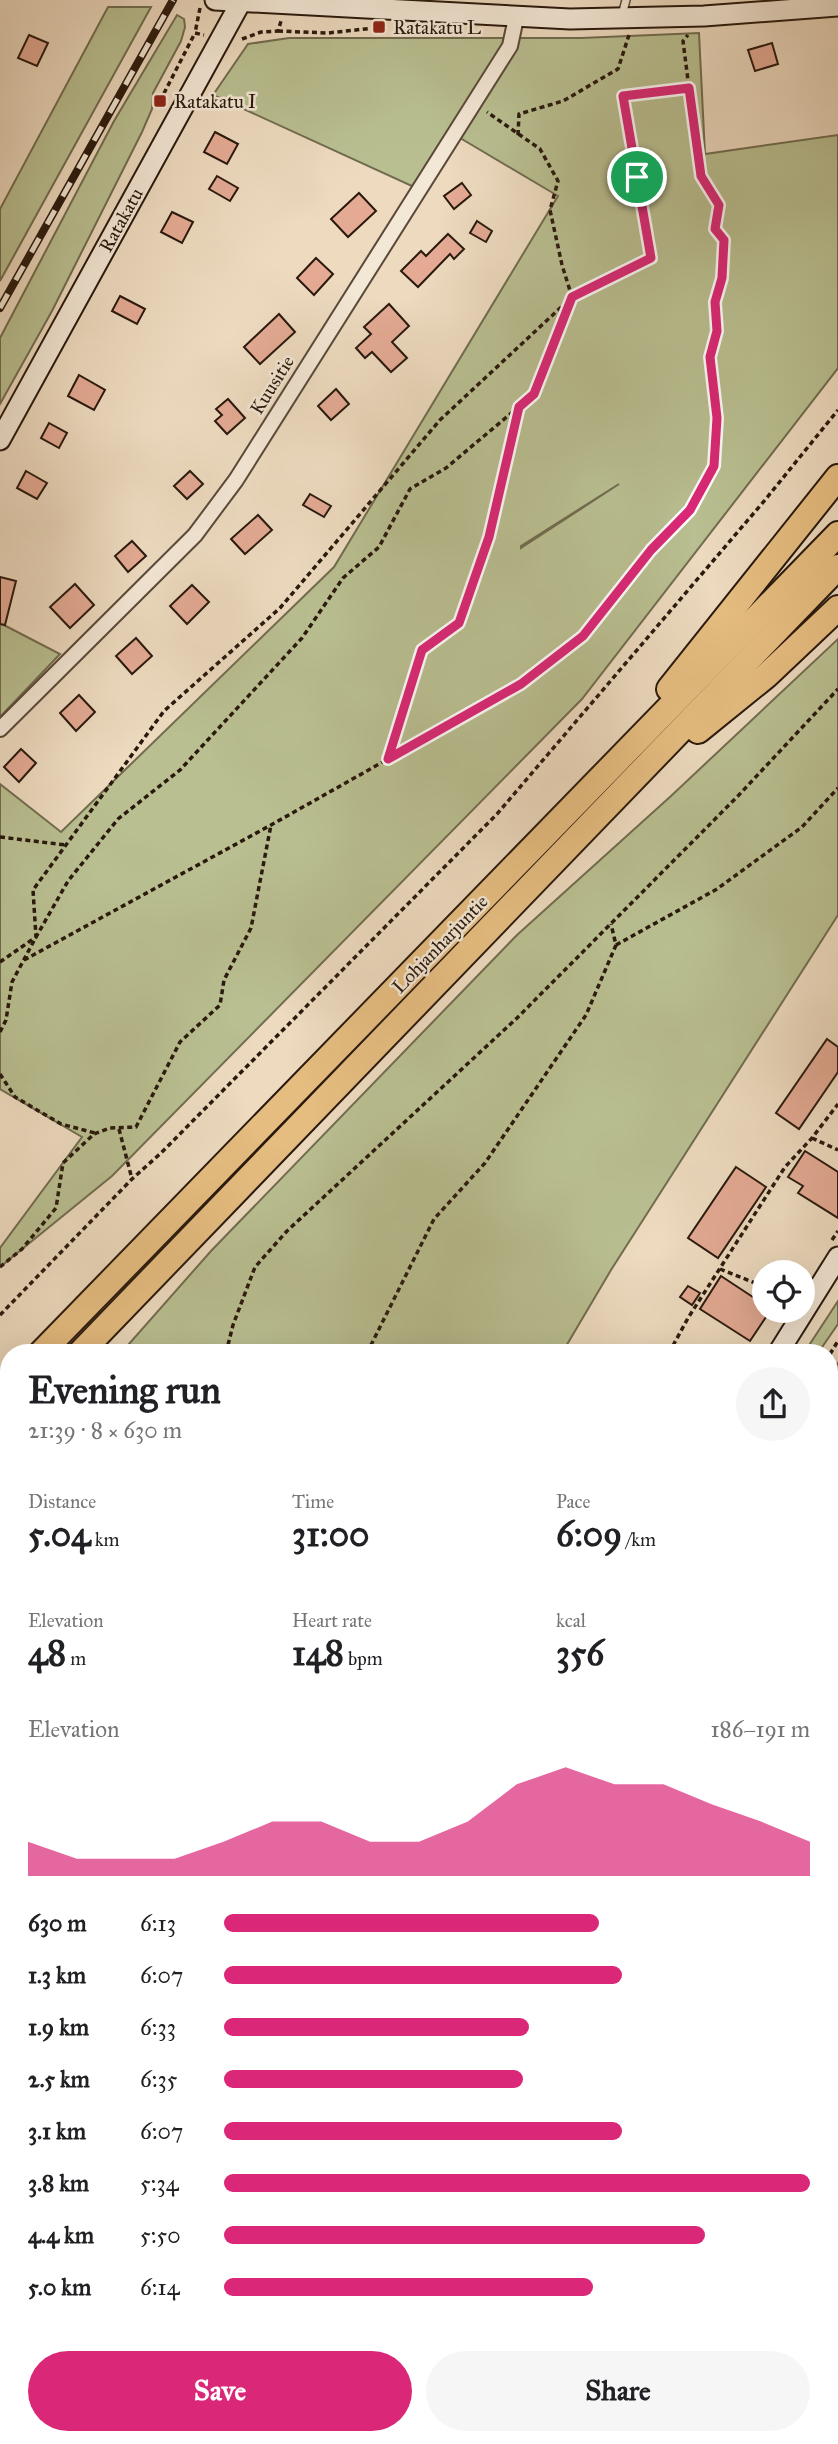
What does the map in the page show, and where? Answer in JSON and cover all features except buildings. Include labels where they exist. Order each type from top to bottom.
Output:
[{"type":"highway","points":[[604,793],[715,629],[838,477]]},
{"type":"highway","name":"Lohjanharjuntie","points":[[88,1344],[604,793],[838,534]]},
{"type":"highway","name":"Lohjanharjuntie","points":[[50,1344],[604,793],[838,567]]},
{"type":"highway","points":[[604,793],[766,676],[838,608]]},
{"type":"street","points":[[215,0],[516,18],[628,19],[704,16],[804,4],[838,6]]},
{"type":"street","name":"Ratakatu","points":[[0,440],[241,1]]},
{"type":"street","name":"Kuusitie","points":[[0,729],[195,535],[236,480],[510,46],[516,18]]},
{"type":"street","points":[[784,1344],[838,1257]]},
{"type":"lane","points":[[626,0],[628,19]]},
{"type":"path","points":[[23,960],[271,825],[521,684],[583,636],[651,550],[690,510],[714,466],[717,418],[710,357],[717,331],[715,302],[722,278],[724,240],[715,229],[719,205],[701,176],[683,41],[704,16]]},
{"type":"path","points":[[518,135],[519,114],[563,101],[618,69],[628,19]]},
{"type":"path","points":[[278,31],[328,33],[379,27]]},
{"type":"path","points":[[160,101],[195,33]]},
{"type":"path","points":[[36,937],[33,890],[164,711],[281,608],[440,419],[572,297],[651,258],[623,96],[689,88]]},
{"type":"path","points":[[0,1032],[12,982],[23,960],[68,881],[118,819],[180,770],[302,638],[343,578],[379,547],[410,489],[446,468],[534,394],[572,297],[550,210],[558,181],[540,149],[474,103]]},
{"type":"path","points":[[388,759],[422,650],[459,623],[489,537],[519,407]]},
{"type":"path","points":[[0,1315],[497,814],[757,510],[838,410]]},
{"type":"path","points":[[228,1344],[255,1267],[279,1240],[517,1018],[737,797],[838,689]]},
{"type":"path","points":[[616,945],[717,889],[802,827],[838,788]]},
{"type":"path","points":[[0,1267],[22,1249],[56,1208],[63,1163],[93,1134],[110,1128],[136,1127],[180,1042],[220,1004],[224,980],[251,928],[271,825]]},
{"type":"path","points":[[0,837],[66,845]]},
{"type":"path","points":[[372,1344],[434,1219],[485,1163],[586,1015],[616,945],[611,924]]},
{"type":"path","points":[[0,962],[36,937]]},
{"type":"path","points":[[0,1074],[15,1097],[61,1124],[93,1134]]},
{"type":"path","points":[[674,1344],[785,1167],[838,1104]]},
{"type":"path","points":[[119,1128],[132,1179]]},
{"type":"path","points":[[812,1138],[838,1150]]},
{"type":"path","points":[[720,1269],[752,1282]]},
{"type":"green space","points":[[108,7],[151,7],[0,281],[0,209]]},
{"type":"green space","points":[[177,15],[184,19],[181,41],[153,93],[152,109],[142,132],[52,311],[0,404],[0,338],[114,121]]},
{"type":"green space","points":[[699,33],[705,154],[838,135],[838,368],[582,699],[112,1176],[0,1267],[0,1248],[82,1137],[0,1089],[0,784],[61,832],[334,567],[558,196],[450,132],[414,187],[213,95],[248,44],[289,38],[581,38]],"holes":[[[619,484],[521,548],[521,546]]]},
{"type":"green space","points":[[0,623],[60,654],[0,717]]},
{"type":"green space","points":[[838,639],[838,915],[611,1270],[567,1344],[129,1344],[211,1251],[517,935],[671,796]]},
{"type":"green space","points":[[838,1301],[838,1324],[824,1344],[810,1344]]},
{"type":"railway","points":[[0,308],[173,0]]},
{"type":"place","name":"Ratakatu L","points":[[379,27]]},
{"type":"place","name":"Ratakatu I","points":[[160,101]]},
{"type":"route","points":[[689,88],[701,176],[719,205],[715,229],[724,240],[722,278],[715,302],[717,331],[710,357],[717,418],[714,466],[690,510],[651,550],[583,636],[521,684],[388,759],[422,650],[459,623],[489,537],[519,407],[534,394],[572,297],[651,258],[637,177],[623,96],[689,88]]}]
